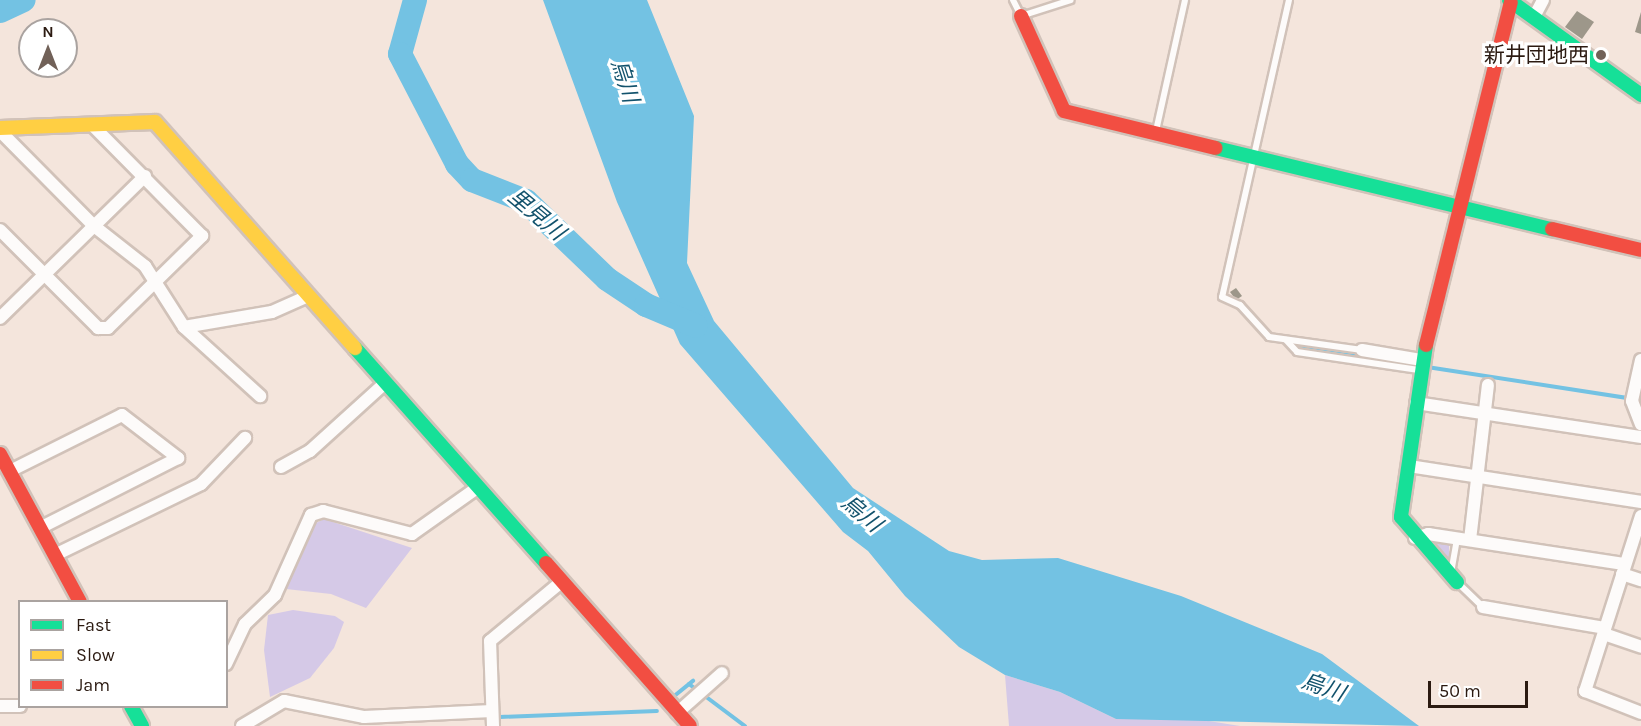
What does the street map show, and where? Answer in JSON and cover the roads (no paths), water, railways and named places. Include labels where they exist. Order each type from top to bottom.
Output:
[{"type":"street","points":[[1534,17],[1543,0]]},
{"type":"street","points":[[1454,578],[1415,538],[1401,517],[1421,365],[1458,206],[1510,1],[1641,95]]},
{"type":"street","points":[[1021,16],[1061,109],[1641,250]]},
{"type":"street","points":[[0,130],[155,122],[306,297],[690,726]]},
{"type":"street","points":[[0,230],[98,328],[108,328],[202,231],[92,124]]},
{"type":"street","points":[[0,130],[94,226],[156,277],[184,327],[260,396]]},
{"type":"street","points":[[0,318],[145,176]]},
{"type":"street","points":[[184,327],[272,312],[306,297]]},
{"type":"street","points":[[1362,350],[1421,365]]},
{"type":"street","points":[[1641,360],[1632,401],[1641,424]]},
{"type":"street","points":[[280,467],[310,451],[384,384]]},
{"type":"street","points":[[1470,540],[1488,385]]},
{"type":"street","points":[[1416,403],[1641,437]]},
{"type":"street","points":[[10,471],[122,415],[178,458],[42,527]]},
{"type":"street","points":[[57,554],[201,484],[245,438]]},
{"type":"street","points":[[0,454],[57,554],[79,600]]},
{"type":"street","points":[[1409,466],[1641,502]]},
{"type":"street","points":[[228,660],[245,624],[275,595],[311,515],[323,511],[412,534],[477,488]]},
{"type":"street","points":[[1641,516],[1585,691],[1641,713]]},
{"type":"street","points":[[1415,538],[1421,534],[1470,540],[1623,569],[1641,580]]},
{"type":"street","points":[[493,726],[490,641],[560,583]]},
{"type":"street","points":[[1482,607],[1604,631],[1641,647]]},
{"type":"street","points":[[677,713],[722,673]]},
{"type":"street","points":[[242,726],[284,701],[364,717],[492,711]]},
{"type":"street","points":[[0,706],[18,706]]},
{"type":"street","points":[[132,708],[142,726]]},
{"type":"lane","points":[[1012,0],[1021,16],[1071,0]]},
{"type":"lane","points":[[1156,133],[1185,0]]},
{"type":"lane","points":[[1289,0],[1222,297],[1240,305],[1269,337],[1286,339],[1342,354],[1362,350]]},
{"type":"lane","points":[[1286,339],[1297,352],[1342,354],[1421,365]]},
{"type":"lane","points":[[1457,538],[1454,578],[1482,607]]},
{"type":"water","name":"烏川","points":[[543,0],[647,0],[694,116],[687,263],[714,321],[853,488],[949,551],[982,560],[1058,558],[1181,596],[1322,654],[1419,726],[1116,719],[1060,692],[1005,675],[959,647],[905,596],[868,551],[843,532],[680,344],[617,202]]},
{"type":"waterway","name":"里見川","points":[[0,11],[24,0]]},
{"type":"waterway","name":"里見川","points":[[415,0],[400,54],[457,164],[472,180],[526,201],[607,279],[646,305],[696,326]]},
{"type":"waterway","points":[[1294,346],[1414,365]]},
{"type":"waterway","points":[[1427,367],[1641,400]]},
{"type":"waterway","points":[[673,697],[693,681]]},
{"type":"waterway","points":[[689,684],[745,726]]},
{"type":"waterway","points":[[500,717],[657,711]]},
{"type":"place","name":"新井団地西","points":[[1601,55]]}]
